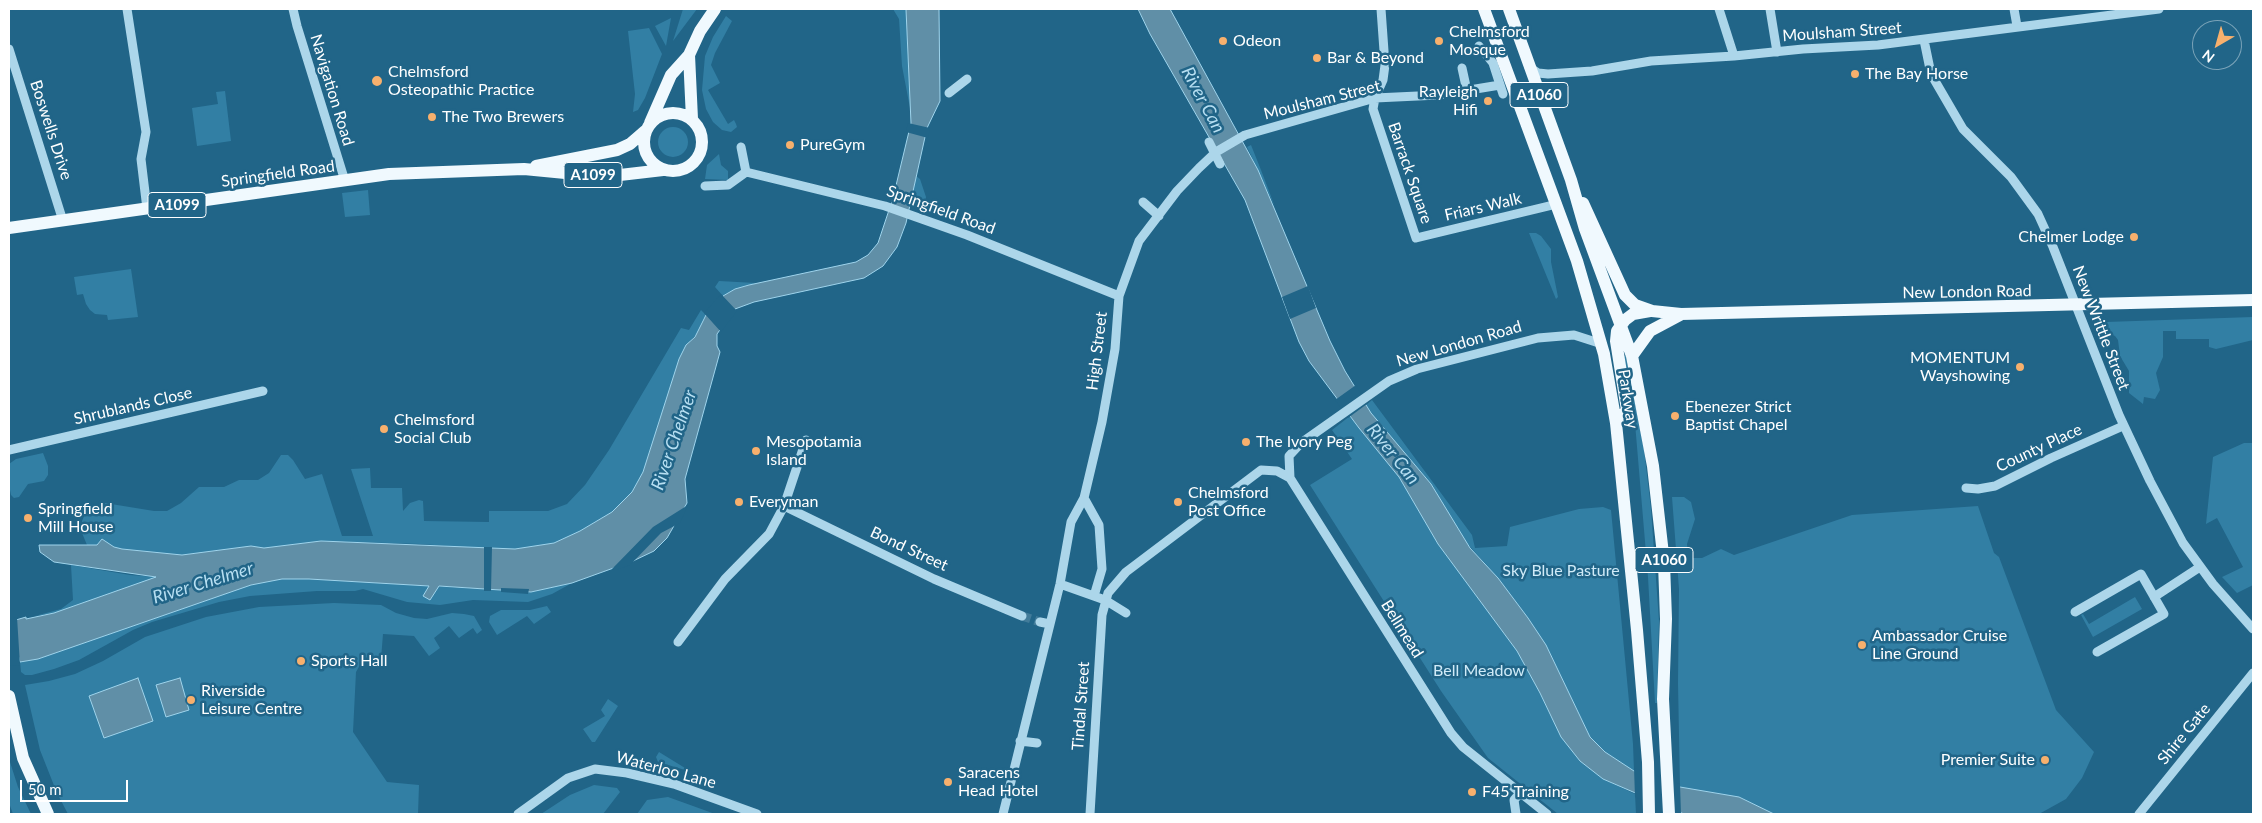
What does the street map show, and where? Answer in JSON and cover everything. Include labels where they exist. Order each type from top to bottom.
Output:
[{"type":"main road","name":"A1099","points":[[690,51],[692,118],[702,134],[701,152],[689,166],[681,170],[662,170],[648,158],[643,140],[670,75],[690,51],[715,9]]},
{"type":"main road","name":"Parkway","points":[[1484,9],[1556,204],[1588,295],[1602,344],[1616,423],[1648,762],[1649,814]]},
{"type":"main road","name":"Parkway","points":[[1509,9],[1571,180],[1585,229],[1622,324],[1632,356],[1653,466],[1664,562],[1666,619],[1664,699],[1669,814]]},
{"type":"main road","name":"A1099","points":[[648,127],[657,117],[674,112],[692,118]]},
{"type":"main road","name":"Springfield Road","points":[[524,169],[618,150],[630,144],[648,127]]},
{"type":"main road","name":"Springfield Road","points":[[9,228],[389,174],[524,169],[586,176],[620,175],[662,170]]},
{"type":"main road","name":"Parkway","points":[[1571,180],[1594,225],[1625,295],[1635,305],[1652,310]]},
{"type":"main road","name":"New London Road","points":[[1652,310],[1681,314],[2075,306],[2253,300]]},
{"type":"main road","points":[[1616,423],[1627,410],[1616,341],[1617,331],[1633,314],[1652,310]]},
{"type":"main road","name":"New London Road","points":[[1650,330],[1669,318],[1681,314]]},
{"type":"main road","name":"Parkway","points":[[1632,356],[1650,330]]},
{"type":"main road","points":[[9,696],[23,758],[48,814]]},
{"type":"street","points":[[127,9],[146,132],[141,159],[147,209]]},
{"type":"street","name":"Navigation Road","points":[[293,9],[345,181]]},
{"type":"street","points":[[1375,98],[1384,80],[1385,65],[1381,9]]},
{"type":"street","points":[[1719,9],[1734,56]]},
{"type":"street","points":[[1770,9],[1776,52]]},
{"type":"street","points":[[2014,9],[2017,26]]},
{"type":"street","name":"Moulsham Street","points":[[1529,67],[1538,72],[1548,74],[1592,71],[1651,61],[1924,40],[2017,26],[2159,9]]},
{"type":"street","name":"New Writtle Street","points":[[1924,40],[1931,74],[1963,129],[2011,177],[2038,214],[2124,426],[2150,481],[2183,543],[2200,567],[2253,629]]},
{"type":"street","name":"Moulsham Street","points":[[1245,135],[1375,98],[1439,95],[1466,90],[1501,90],[1493,63],[1479,46]]},
{"type":"street","name":"Boswells Drive","points":[[9,49],[63,221]]},
{"type":"street","points":[[1462,68],[1466,90]]},
{"type":"street","points":[[949,93],[967,79]]},
{"type":"street","name":"Barrack Square","points":[[1375,98],[1373,108],[1375,118],[1416,238]]},
{"type":"street","name":"High Street","points":[[1003,814],[1060,584],[1071,522],[1084,498],[1102,422],[1115,349],[1119,296],[1139,241],[1177,191],[1215,152],[1245,135]]},
{"type":"street","points":[[1209,142],[1220,164]]},
{"type":"street","points":[[705,186],[728,185],[746,172],[741,147]]},
{"type":"street","name":"Springfield Road","points":[[746,172],[889,207],[1119,296]]},
{"type":"street","points":[[1143,202],[1159,216]]},
{"type":"street","name":"Friars Walk","points":[[1416,238],[1556,204]]},
{"type":"street","name":"New London Road","points":[[1290,478],[1290,456],[1301,443],[1389,381],[1417,369],[1538,338],[1574,335],[1602,344]]},
{"type":"street","name":"Shrublands Close","points":[[9,450],[263,391]]},
{"type":"street","name":"County Place","points":[[1966,488],[1978,489],[1995,486],[2051,458],[2124,426]]},
{"type":"street","points":[[678,642],[725,579],[769,534],[784,506],[806,440]]},
{"type":"street","points":[[1105,600],[1113,585],[1126,572],[1262,470],[1277,471],[1290,478]]},
{"type":"street","name":"Bellmead","points":[[1290,478],[1451,733],[1463,747],[1547,814]]},
{"type":"street","points":[[1084,498],[1099,525],[1102,569],[1094,596]]},
{"type":"street","name":"Bond Street","points":[[784,506],[934,579],[1022,616]]},
{"type":"street","points":[[2154,596],[2200,567]]},
{"type":"street","points":[[2075,612],[2141,574],[2154,596],[2164,614],[2098,652]]},
{"type":"street","points":[[1060,584],[1105,600],[1126,613]]},
{"type":"street","name":"Tindal Street","points":[[1090,814],[1102,615],[1105,600]]},
{"type":"street","points":[[1040,622],[1050,624]]},
{"type":"street","name":"Shire Gate","points":[[2139,814],[2253,674]]},
{"type":"street","points":[[1020,741],[1037,744]]},
{"type":"street","name":"Waterloo Lane","points":[[518,814],[568,778],[595,769],[618,771],[674,784],[757,814]]},
{"type":"street","points":[[1516,814],[1514,800],[1520,793]]},
{"type":"green space","points":[[683,9],[697,9],[673,41]]},
{"type":"green space","points":[[893,9],[906,9],[910,108],[902,66],[899,19]]},
{"type":"green space","points":[[726,16],[732,21],[715,53],[711,65],[720,83],[708,90],[728,124],[734,120],[737,127],[731,132],[722,130],[713,122],[706,109],[702,90],[705,56],[713,37]]},
{"type":"green space","points":[[671,18],[666,46],[655,26]]},
{"type":"green space","points":[[649,28],[662,54],[645,98],[638,110],[633,112],[635,94],[628,31]]},
{"type":"green space","points":[[225,91],[231,141],[197,146],[192,108],[218,104],[216,92]]},
{"type":"green space","points":[[673,127],[684,131],[688,142],[684,153],[673,157],[662,153],[658,142],[662,131]]},
{"type":"green space","points":[[1251,145],[1261,170],[1275,207],[1247,147]]},
{"type":"green space","points":[[719,154],[721,165],[728,171],[728,180],[705,179],[707,165]]},
{"type":"green space","points":[[916,176],[920,179],[926,197],[924,209],[910,204]]},
{"type":"green space","points":[[368,190],[370,215],[345,217],[342,193]]},
{"type":"green space","points":[[1529,233],[1536,233],[1541,236],[1551,249],[1551,262],[1558,297],[1556,299]]},
{"type":"green space","points":[[131,269],[138,317],[108,320],[107,315],[95,314],[90,310],[83,294],[77,295],[74,277]]},
{"type":"green space","points":[[719,281],[756,283],[735,289],[723,296],[715,287]]},
{"type":"green space","points":[[701,310],[706,315],[699,332],[686,345],[643,472],[632,492],[612,512],[580,531],[554,543],[515,549],[491,549],[420,544],[321,541],[264,548],[251,546],[182,555],[122,549],[114,547],[102,539],[99,545],[87,545],[82,533],[82,521],[87,509],[105,503],[154,511],[167,511],[181,503],[199,487],[224,487],[239,480],[258,480],[269,473],[281,455],[288,455],[293,460],[305,479],[322,474],[342,536],[373,536],[351,469],[370,468],[371,488],[402,488],[403,511],[410,503],[419,500],[423,501],[424,521],[489,522],[489,511],[548,511],[567,504],[585,485],[609,450],[681,328],[689,330]]},
{"type":"green space","points":[[2253,317],[2253,340],[2216,349],[2209,347],[2209,339],[2176,339],[2176,331],[2163,331],[2163,357],[2156,373],[2160,390],[2155,399],[2144,397],[2143,404],[2129,393],[2129,371],[2120,356],[2118,340],[2115,336],[2103,331],[2101,325],[2106,322]]},
{"type":"green space","points":[[1624,356],[1626,356],[1644,449],[1651,509],[1659,621],[1657,703],[1655,703],[1648,577],[1635,423]]},
{"type":"green space","name":"Sky Blue Pasture","points":[[1372,400],[1472,535],[1475,548],[1507,546],[1510,527],[1579,509],[1603,507],[1611,510],[1634,771],[1605,752],[1590,737],[1546,645],[1498,578],[1463,539],[1431,484],[1365,406]]},
{"type":"green space","name":"Bell Meadow","points":[[1350,416],[1399,477],[1438,544],[1517,651],[1551,717],[1603,779],[1635,794],[1636,814],[1558,814],[1488,758],[1441,691],[1310,485],[1352,459],[1332,430]]},
{"type":"green space","points":[[2244,443],[2253,443],[2253,585],[2237,593],[2222,577],[2243,567],[2217,518],[2206,524],[2213,457]]},
{"type":"green space","points":[[43,453],[48,466],[48,475],[44,481],[28,484],[19,497],[14,498],[11,495],[9,485],[9,464],[16,459]]},
{"type":"green space","name":"Ambassador Cruise Line Ground","points":[[1672,497],[1684,497],[1691,502],[1695,519],[1687,544],[1688,554],[1692,558],[1702,558],[1721,549],[1734,555],[1852,515],[1978,506],[1994,553],[1999,557],[2056,710],[2094,752],[2082,778],[2066,799],[2039,814],[1774,814],[1739,797],[1680,787],[1679,589]]},
{"type":"green space","points":[[71,565],[130,575],[157,577],[54,613],[35,616],[61,609],[73,600]]},
{"type":"green space","points":[[282,579],[531,592],[572,583],[552,594],[528,602],[473,600],[440,605],[407,602],[363,589],[355,591],[317,591],[250,596],[219,602],[152,622],[133,630],[79,660],[54,669],[32,675],[25,675],[21,672],[20,662],[38,659],[251,585]]},
{"type":"green space","points":[[2135,597],[2142,609],[2093,637],[2081,615],[2083,614],[2089,624]]},
{"type":"green space","name":"Riverside Leisure Centre","points":[[334,603],[381,605],[396,613],[414,618],[427,619],[452,613],[464,614],[474,616],[482,630],[477,634],[473,628],[459,638],[449,626],[434,638],[440,648],[429,656],[414,636],[383,634],[381,659],[366,660],[356,672],[353,732],[387,782],[419,785],[418,814],[68,814],[57,793],[40,750],[25,685],[75,674],[103,661],[145,637],[206,617],[259,607]]},
{"type":"green space","points":[[547,606],[551,612],[534,624],[527,616],[497,635],[489,622],[490,616],[501,610],[530,610]]},
{"type":"green space","points":[[608,699],[618,706],[595,742],[592,742],[583,729],[605,716],[601,710]]},
{"type":"green space","points":[[659,752],[685,768],[685,770],[658,762],[656,757]]},
{"type":"green space","points":[[9,759],[18,787],[31,814],[13,814],[9,803]]},
{"type":"green space","points":[[594,785],[617,788],[620,792],[603,814],[541,814],[570,795]]},
{"type":"green space","points":[[668,797],[715,814],[637,814],[647,800]]},
{"type":"water","name":"River Chelmer","points":[[906,9],[939,9],[940,101],[927,128],[906,223],[897,247],[883,266],[864,278],[754,302],[735,309],[717,334],[717,346],[720,352],[685,479],[687,503],[667,538],[654,551],[633,561],[572,583],[531,592],[439,586],[430,600],[423,596],[429,586],[282,579],[251,585],[38,659],[20,662],[9,622],[26,617],[26,619],[54,613],[156,577],[54,562],[40,552],[39,545],[97,545],[102,539],[114,547],[122,549],[182,555],[251,546],[264,548],[321,541],[515,549],[554,543],[580,531],[612,512],[632,492],[643,472],[679,359],[686,345],[695,337],[706,315],[723,296],[735,289],[749,285],[856,262],[868,255],[878,243],[893,198],[911,123]]},
{"type":"water","name":"River Can","points":[[1138,9],[1170,9],[1258,170],[1330,341],[1345,371],[1371,413],[1431,484],[1470,548],[1498,578],[1528,618],[1546,645],[1590,737],[1605,752],[1634,771],[1680,787],[1739,797],[1774,814],[1684,814],[1603,779],[1580,761],[1561,737],[1517,651],[1438,544],[1399,477],[1359,428],[1309,361],[1299,342],[1245,200],[1150,34]]},
{"type":"water","points":[[138,678],[153,721],[104,738],[89,696]]},
{"type":"water","points":[[180,678],[189,710],[166,717],[156,685]]},
{"type":"pier","points":[[908,123],[930,128],[928,138],[906,132]]},
{"type":"pier","points":[[1308,286],[1316,308],[1290,319],[1282,297]]},
{"type":"pier","points":[[721,294],[737,311],[721,332],[704,313]]},
{"type":"pier","points":[[1356,385],[1367,404],[1348,418],[1335,400]]},
{"type":"pier","points":[[688,505],[680,523],[661,533],[630,565],[616,570],[612,569],[653,527]]},
{"type":"pier","points":[[484,547],[492,547],[491,591],[484,591]]},
{"type":"pier","points":[[501,588],[529,589],[528,594],[501,592]]},
{"type":"pier","points":[[17,617],[20,665],[9,666],[9,619]]},
{"type":"pier","points":[[1634,768],[1680,784],[1681,814],[1635,797]]},
{"type":"tunnel","points":[[1022,616],[1040,622]]},
{"type":"place","name":"Odeon","points":[[1223,41]]},
{"type":"place","name":"Chelmsford Mosque","points":[[1439,41]]},
{"type":"place","name":"Bar & Beyond","points":[[1317,58]]},
{"type":"place","name":"The Bay Horse","points":[[1855,74]]},
{"type":"place","name":"Chelmsford Osteopathic Practice","points":[[377,81]]},
{"type":"place","name":"Rayleigh Hifi","points":[[1488,101]]},
{"type":"place","name":"The Two Brewers","points":[[432,117]]},
{"type":"place","name":"PureGym","points":[[790,145]]},
{"type":"place","name":"Chelmer Lodge","points":[[2134,237]]},
{"type":"place","name":"MOMENTUM Wayshowing","points":[[2020,367]]},
{"type":"place","name":"Ebenezer Strict Baptist Chapel","points":[[1675,416]]},
{"type":"place","name":"Chelmsford Social Club","points":[[384,429]]},
{"type":"place","name":"The Ivory Peg","points":[[1246,442]]},
{"type":"place","name":"Mesopotamia Island","points":[[756,451]]},
{"type":"place","name":"Everyman","points":[[739,502]]},
{"type":"place","name":"Chelmsford Post Office","points":[[1178,502]]},
{"type":"place","name":"Springfield Mill House","points":[[28,518]]},
{"type":"place","name":"Ambassador Cruise Line Ground","points":[[1862,645]]},
{"type":"place","name":"Sports Hall","points":[[301,661]]},
{"type":"place","name":"Riverside Leisure Centre","points":[[191,700]]},
{"type":"place","name":"Premier Suite","points":[[2045,760]]},
{"type":"place","name":"Saracens Head Hotel","points":[[948,782]]},
{"type":"place","name":"F45 Training","points":[[1472,792]]}]
